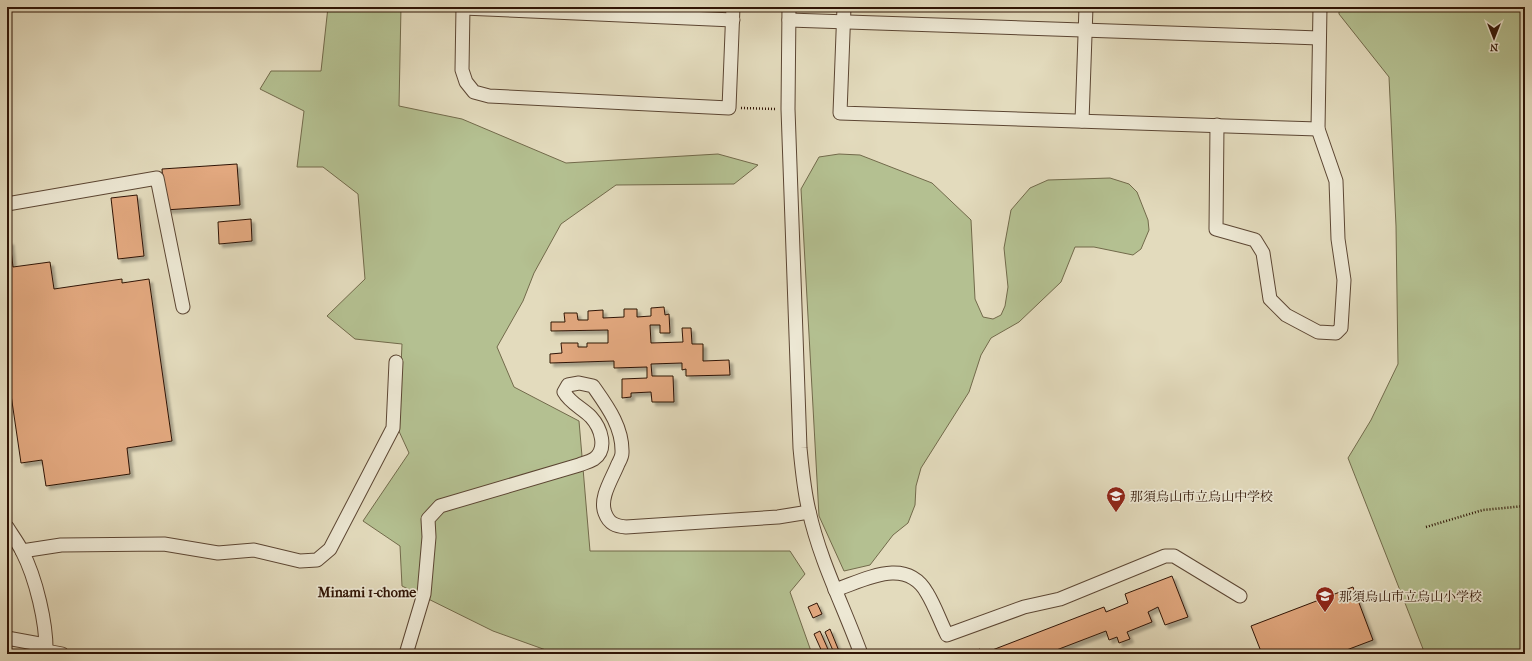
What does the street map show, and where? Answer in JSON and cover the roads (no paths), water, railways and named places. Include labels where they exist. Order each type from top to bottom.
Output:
[{"type":"street","points":[[844,7],[840,113],[1318,129]]},
{"type":"street","points":[[1082,121],[1086,7]]},
{"type":"street","points":[[1216,125],[1216,229],[1255,240],[1263,253],[1270,299],[1286,315],[1318,332],[1336,332],[1341,328],[1344,280],[1338,239],[1336,181],[1318,129],[1320,7]]},
{"type":"street","points":[[463,8],[733,13],[729,108],[489,96],[474,92],[466,82],[462,70],[463,8]]},
{"type":"street","points":[[861,654],[835,590],[816,537],[809,512],[800,448],[788,109],[789,14],[843,22],[1319,38]]},
{"type":"street","points":[[7,204],[157,178],[183,307]]},
{"type":"street","points":[[22,551],[61,545],[164,544],[218,553],[254,550],[300,561],[317,560],[330,550],[393,428],[396,362]]},
{"type":"street","points":[[406,654],[424,594],[429,537],[428,518],[440,506],[579,465],[594,459],[600,452],[602,440],[598,428],[592,418],[567,399],[564,392],[568,385],[579,383],[593,386],[609,409],[619,429],[622,442],[622,455],[605,496],[603,508],[607,519],[615,526],[626,527],[738,520],[778,517],[809,512]]},
{"type":"street","points":[[7,527],[22,551],[32,574],[39,600],[46,650]]},
{"type":"street","points":[[835,590],[878,575],[893,573],[908,574],[917,580],[927,592],[947,635],[1024,607],[1060,599],[1165,556],[1174,556],[1240,596]]},
{"type":"street","points":[[7,638],[62,654]]},
{"type":"place","name":"那須烏山市立烏山中学校","points":[[1116,513]]},
{"type":"place","name":"那須烏山市立烏山小学校","points":[[1325,613]]},
{"type":"district","name":"Minami 1-chome","points":[[367,592]]}]
